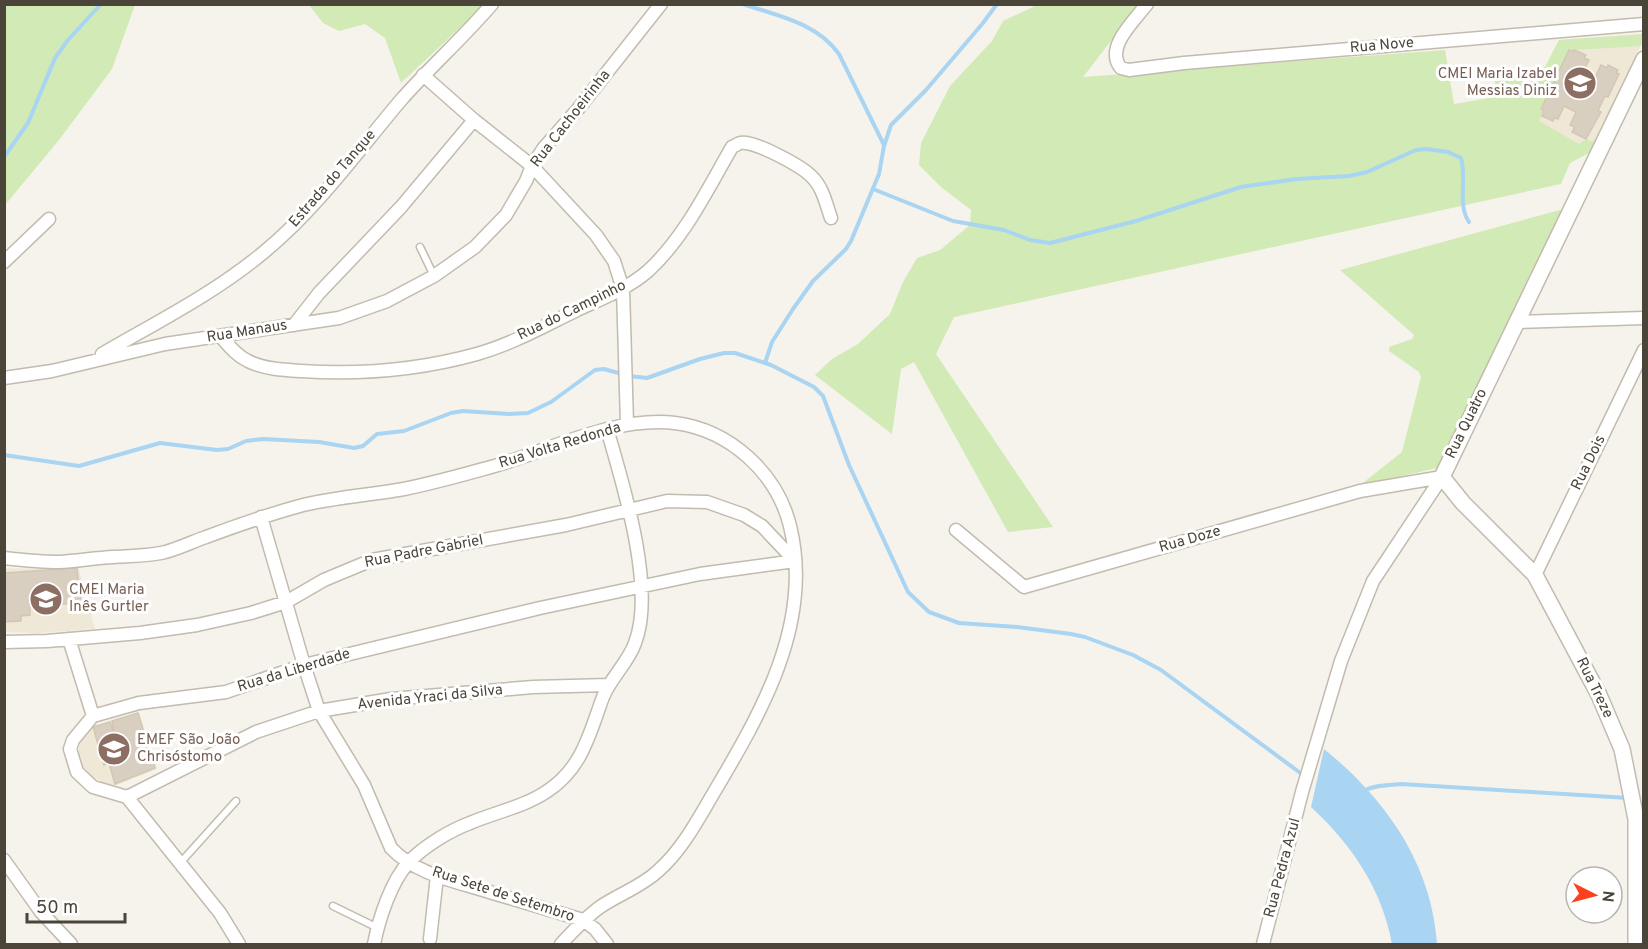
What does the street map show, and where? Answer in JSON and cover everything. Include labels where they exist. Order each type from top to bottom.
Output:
[{"type":"street","name":"Estrada do Tanque","points":[[88,362],[199,298],[265,252],[328,189],[363,144],[423,75],[492,4]]},
{"type":"street","name":"Rua Cachoeirinha","points":[[294,325],[339,318],[367,309],[434,276],[460,260],[506,215],[543,149],[578,109],[661,4]]},
{"type":"street","name":"Rua Nove","points":[[1147,4],[1114,52],[1115,62],[1121,68],[1129,70],[1196,62],[1644,24]]},
{"type":"street","name":"Rua Quatro","points":[[1302,792],[1341,661],[1373,581],[1442,477],[1644,59]]},
{"type":"street","points":[[423,75],[474,120],[532,166],[607,249],[614,261],[623,289],[627,424]]},
{"type":"street","name":"Rua Manaus","points":[[4,378],[52,371],[165,344],[294,325],[319,293],[401,207],[474,120]]},
{"type":"street","name":"Rua do Campinho","points":[[221,337],[240,356],[264,367],[349,373],[386,371],[478,353],[528,334],[623,289],[648,271],[682,233],[732,147],[740,143],[747,143],[784,157],[812,177],[823,193],[831,218]]},
{"type":"street","points":[[4,262],[49,219]]},
{"type":"street","points":[[1516,322],[1644,318]]},
{"type":"street","name":"Rua Dois","points":[[1535,575],[1644,350]]},
{"type":"street","name":"Rua Volta Redonda","points":[[4,558],[58,562],[162,553],[261,517],[331,499],[448,479],[517,460],[627,424],[660,423],[691,427],[730,444],[750,458],[763,471],[781,498],[794,541],[797,586],[787,643],[771,686],[740,751],[688,837],[672,857],[643,884],[583,920],[561,945]]},
{"type":"street","points":[[374,945],[382,910],[409,862],[442,837],[469,823],[531,801],[545,793],[572,771],[608,685],[631,653],[636,642],[640,621],[640,587],[634,535],[607,429]]},
{"type":"street","name":"Rua Doze","points":[[956,530],[1024,587],[1360,491],[1442,477]]},
{"type":"street","name":"Rua Treze","points":[[1442,477],[1462,503],[1535,575],[1599,695],[1622,750],[1636,819],[1636,945]]},
{"type":"street","name":"Rua Padre Gabriel","points":[[4,642],[69,639],[197,625],[251,613],[286,602],[324,580],[372,560],[566,525],[666,501],[708,502],[727,508],[762,526],[795,561]]},
{"type":"street","name":"Rua Sete de Setembro","points":[[261,517],[319,711],[364,785],[391,848],[409,862],[437,876],[583,920]]},
{"type":"street","name":"Rua da Liberdade","points":[[93,716],[139,703],[226,692],[304,665],[467,625],[700,574],[795,561]]},
{"type":"street","points":[[69,639],[93,716],[73,740],[70,749],[73,765],[93,787],[127,796],[220,913],[239,945]]},
{"type":"street","name":"Avenida Yraci da Silva","points":[[127,796],[256,732],[319,711],[391,699],[533,687],[608,685]]},
{"type":"street","name":"Rua Pedra Azul","points":[[1263,945],[1302,792]]},
{"type":"street","points":[[4,860],[41,912],[71,945]]},
{"type":"street","points":[[430,939],[437,876]]},
{"type":"street","points":[[583,920],[595,929],[607,945]]},
{"type":"lane","points":[[420,248],[434,276]]},
{"type":"lane","points":[[181,862],[236,801]]},
{"type":"lane","points":[[333,906],[378,929]]},
{"type":"shaded area","name":"CMEI Maria Izabel Messias Diniz","points":[[1643,34],[1643,41],[1589,153],[1511,135],[1559,40]]},
{"type":"shaded area","name":"CMEI Maria Inês Gurtler","points":[[78,566],[95,629],[38,633],[5,632],[4,568],[44,569]]},
{"type":"shaded area","name":"EMEF São João Chrisóstomo","points":[[139,712],[157,769],[117,785],[106,785],[90,775],[81,764],[78,752],[82,737],[88,728]]},
{"type":"green space","points":[[4,5],[135,5],[112,69],[59,140],[5,205]]},
{"type":"green space","points":[[309,5],[484,5],[401,83],[385,38],[365,24],[339,31],[323,23]]},
{"type":"green space","points":[[1037,5],[1139,5],[1083,77],[1445,50],[1454,104],[1495,97],[1495,80],[1545,67],[1559,40],[1643,34],[1641,46],[1575,50],[1573,52],[1569,50],[1541,109],[1544,111],[1539,121],[1579,144],[1586,139],[1595,142],[1589,153],[1570,163],[1561,184],[954,317],[936,354],[1053,527],[1008,532],[914,362],[901,369],[892,434],[815,375],[832,359],[858,344],[890,314],[903,282],[917,258],[940,250],[970,225],[971,210],[941,187],[919,165],[921,143],[950,86],[992,41],[1003,21]]},
{"type":"green space","points":[[1567,208],[1478,391],[1437,468],[1359,486],[1402,452],[1421,377],[1419,372],[1389,351],[1389,347],[1412,339],[1414,335],[1340,270]]},
{"type":"water","points":[[1324,749],[1367,789],[1402,835],[1426,887],[1437,944],[1392,944],[1381,905],[1363,869],[1340,837],[1311,807]]},
{"type":"building","points":[[1569,50],[1586,55],[1584,58],[1589,60],[1577,84],[1589,90],[1601,65],[1607,68],[1608,65],[1618,70],[1616,73],[1619,74],[1608,97],[1605,96],[1598,111],[1601,112],[1586,139],[1572,132],[1575,127],[1570,125],[1576,112],[1564,106],[1558,119],[1554,118],[1553,121],[1542,116],[1544,111],[1541,109]]},
{"type":"building","points":[[77,568],[81,604],[30,604],[30,615],[21,616],[21,621],[4,622],[4,573]]},
{"type":"building","name":"EMEF São João Chrisóstomo","points":[[138,713],[155,768],[115,784],[109,763],[104,765],[93,727],[110,722],[114,731],[112,721]]},
{"type":"waterway","points":[[4,157],[28,123],[55,58],[101,4]]},
{"type":"waterway","points":[[743,4],[796,22],[830,43],[839,54],[884,145]]},
{"type":"waterway","points":[[765,363],[772,342],[793,309],[813,281],[846,249],[851,241],[879,174],[884,146],[891,125],[926,90],[997,4]]},
{"type":"waterway","points":[[873,189],[953,221],[1004,230],[1030,240],[1050,243],[1136,221],[1241,187],[1297,179],[1349,176],[1367,172],[1416,150],[1426,149],[1448,152],[1461,158],[1463,200],[1465,215],[1469,222]]},
{"type":"waterway","points":[[629,376],[647,378],[700,359],[724,353],[735,353],[771,365],[814,387],[823,396],[849,465],[908,592],[929,612],[959,623],[1071,634],[1133,655],[1161,670],[1303,775]]},
{"type":"waterway","points":[[4,455],[79,466],[160,443],[217,450],[228,449],[246,441],[263,439],[319,442],[354,448],[363,446],[377,434],[404,431],[451,413],[463,411],[528,413],[551,402],[595,370],[604,369],[622,374]]},
{"type":"waterway","points":[[1364,791],[1377,786],[1401,784],[1628,798]]},
{"type":"place","name":"CMEI Maria Izabel Messias Diniz","points":[[1580,83]]},
{"type":"place","name":"CMEI Maria Inês Gurtler","points":[[46,599]]},
{"type":"place","name":"EMEF São João Chrisóstomo","points":[[114,749]]}]
